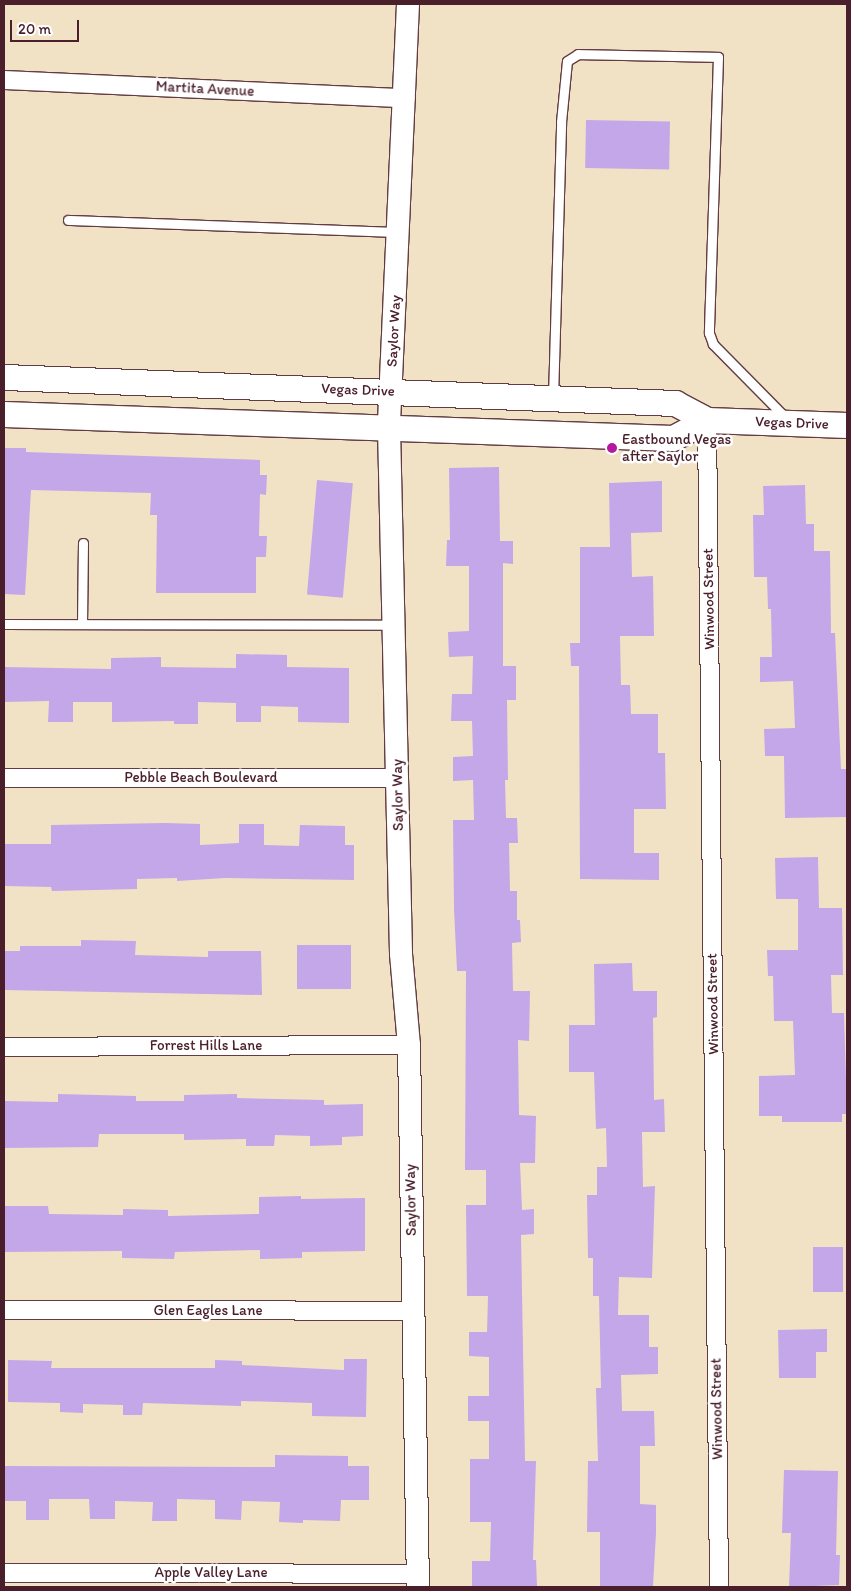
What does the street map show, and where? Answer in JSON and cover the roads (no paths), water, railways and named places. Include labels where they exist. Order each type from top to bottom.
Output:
[{"type":"main road","name":"Vegas Drive","points":[[4,377],[675,402],[707,420],[847,425]]},
{"type":"main road","name":"Vegas Drive","points":[[4,414],[673,438],[707,420]]},
{"type":"street","name":"Saylor Way","points":[[408,4],[406,98],[389,428],[401,954],[409,1046],[418,1581]]},
{"type":"street","name":"Martita Avenue","points":[[4,80],[406,98]]},
{"type":"street","name":"Winwood Street","points":[[707,420],[719,1587]]},
{"type":"street","name":"Pebble Beach Boulevard","points":[[4,778],[398,778]]},
{"type":"street","name":"Forrest Hills Lane","points":[[4,1047],[409,1046]]},
{"type":"street","name":"Glen Eagles Lane","points":[[4,1310],[412,1311]]},
{"type":"street","name":"Apple Valley Lane","points":[[4,1573],[418,1581]]},
{"type":"lane","points":[[553,398],[561,122],[568,61],[578,54],[718,57],[708,333],[713,344],[790,423]]},
{"type":"lane","points":[[68,220],[399,232]]},
{"type":"lane","points":[[82,624],[83,543]]},
{"type":"lane","points":[[4,624],[394,625]]},
{"type":"place","name":"Eastbound Vegas after Saylor","points":[[612,448]]}]
